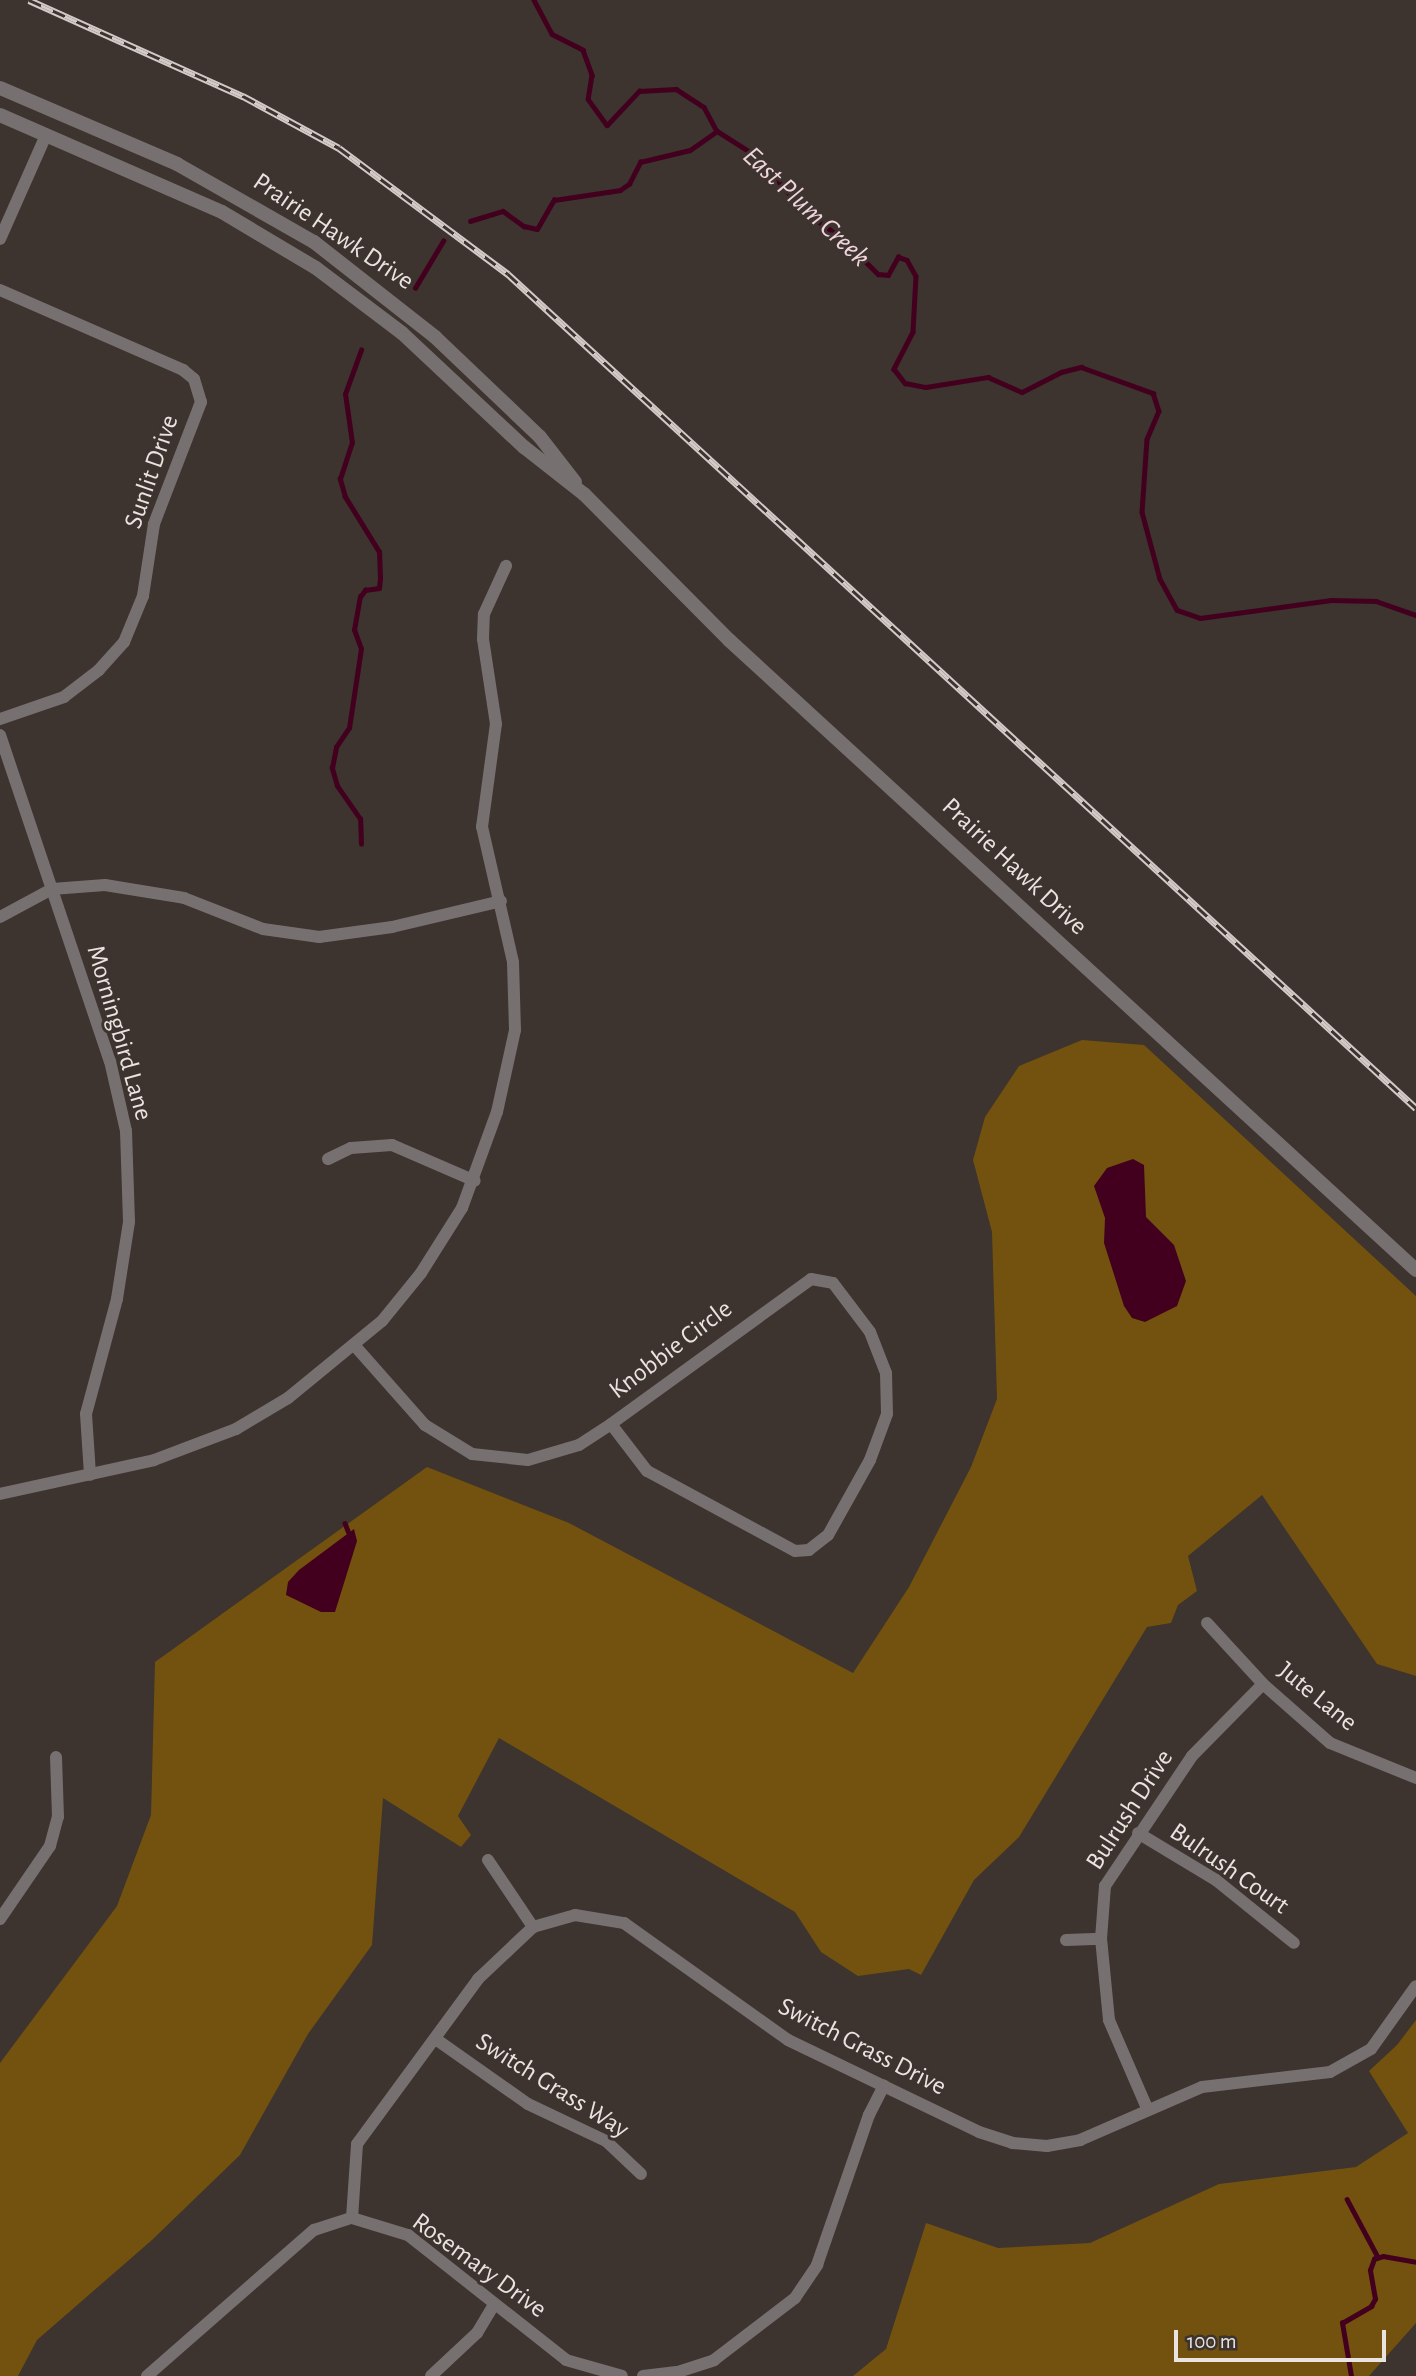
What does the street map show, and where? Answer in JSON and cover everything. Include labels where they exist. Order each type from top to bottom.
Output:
[{"type":"street","name":"Prairie Hawk Drive","points":[[0,88],[177,164],[314,242],[398,305],[461,361],[540,437],[584,494]]},
{"type":"street","name":"Prairie Hawk Drive","points":[[0,115],[185,193],[307,262],[402,333],[524,447],[584,494],[729,640],[1416,1270]]},
{"type":"street","points":[[0,239],[46,135]]},
{"type":"street","name":"Sunlit Drive","points":[[0,289],[183,370],[194,379],[201,402],[154,524],[144,596],[124,642],[99,670],[64,697],[0,719]]},
{"type":"street","points":[[0,1494],[154,1460],[236,1429],[288,1398],[355,1346],[421,1273],[475,1181],[508,1075],[514,1030],[513,962],[482,827],[496,724],[483,639],[484,614],[506,566]]},
{"type":"street","name":"Morningbird Lane","points":[[0,735],[110,1061],[126,1131],[132,1192],[117,1299],[86,1414],[90,1475]]},
{"type":"street","points":[[0,918],[52,889],[105,885],[159,892],[298,937],[367,932],[501,901]]},
{"type":"street","points":[[328,1159],[363,1146],[392,1145],[475,1181]]},
{"type":"street","name":"Knobbie Circle","points":[[811,1279],[833,1283],[841,1291],[870,1332],[886,1373],[887,1415],[881,1437],[828,1535],[809,1550],[780,1546],[682,1494],[648,1471],[611,1424],[811,1279]]},
{"type":"street","points":[[355,1346],[425,1425],[472,1454],[528,1460],[579,1445],[611,1424]]},
{"type":"street","name":"Jute Lane","points":[[1207,1623],[1263,1684],[1330,1743],[1416,1778]]},
{"type":"street","name":"Bulrush Drive","points":[[1147,2108],[1109,2020],[1101,1939],[1105,1886],[1192,1756],[1263,1684]]},
{"type":"street","points":[[0,1919],[50,1846],[58,1817],[57,1757]]},
{"type":"street","name":"Bulrush Court","points":[[1138,1833],[1216,1880],[1294,1943]]},
{"type":"street","points":[[488,1860],[533,1927]]},
{"type":"street","name":"Switch Grass Drive","points":[[352,2218],[357,2144],[437,2040],[478,1979],[533,1927],[575,1914],[624,1923],[788,2040],[1013,2143],[1046,2146],[1080,2140],[1147,2108],[1202,2087],[1311,2076],[1346,2065],[1383,2036],[1416,1986]]},
{"type":"street","points":[[1066,1940],[1101,1939]]},
{"type":"street","name":"Switch Grass Way","points":[[437,2040],[528,2104],[606,2141],[641,2174]]},
{"type":"street","points":[[643,2376],[681,2371],[714,2360],[795,2298],[817,2265],[869,2115],[884,2086]]},
{"type":"street","points":[[147,2376],[314,2230],[352,2218]]},
{"type":"street","name":"Rosemary Drive","points":[[352,2218],[408,2235],[566,2360],[622,2376]]},
{"type":"street","points":[[431,2376],[477,2333],[494,2305]]},
{"type":"shaded area","points":[[1082,1040],[1144,1045],[1416,1296],[1416,1676],[1377,1664],[1262,1495],[1188,1556],[1197,1591],[1178,1605],[1171,1623],[1147,1627],[1019,1837],[974,1880],[921,1975],[909,1969],[858,1976],[821,1952],[795,1912],[499,1738],[458,1816],[471,1835],[461,1847],[383,1798],[372,1945],[308,2034],[240,2155],[152,2240],[37,2340],[18,2376],[0,2376],[0,2063],[117,1906],[151,1815],[155,1662],[427,1467],[569,1523],[853,1673],[909,1587],[971,1467],[997,1399],[992,1232],[973,1160],[985,1117],[1019,1066]]},
{"type":"shaded area","points":[[1133,1159],[1144,1165],[1146,1217],[1174,1245],[1186,1281],[1177,1306],[1145,1322],[1132,1318],[1124,1306],[1104,1243],[1105,1218],[1094,1186],[1107,1168]]},
{"type":"shaded area","points":[[354,1529],[357,1541],[335,1612],[321,1612],[286,1595],[288,1582],[299,1570]]},
{"type":"shaded area","points":[[1416,2020],[1416,2323],[1369,2376],[853,2376],[886,2349],[926,2223],[998,2248],[1090,2243],[1219,2184],[1356,2167],[1408,2133],[1369,2071],[1397,2045]]},
{"type":"waterway","name":"East Plum Creek","points":[[534,0],[552,34],[583,50],[592,75],[588,99],[607,125],[639,91],[676,89],[704,107],[717,131],[758,157],[805,212],[842,238],[878,274],[888,275],[898,257],[907,260],[916,276],[913,332],[894,369],[905,383],[926,387],[988,377],[1022,392],[1061,372],[1081,367],[1153,393],[1159,411],[1147,439],[1142,512],[1160,579],[1177,610],[1200,618],[1331,600],[1376,601],[1416,615]]},
{"type":"waterway","points":[[470,221],[503,211],[524,226],[537,229],[554,200],[620,190],[629,184],[640,162],[690,150],[717,131]]},
{"type":"waterway","points":[[415,288],[443,241]]},
{"type":"waterway","points":[[361,350],[345,394],[352,443],[340,479],[345,497],[379,552],[380,579],[379,588],[365,590],[360,597],[354,630],[361,649],[349,728],[336,747],[332,768],[337,786],[360,819],[361,844]]},
{"type":"waterway","points":[[345,1523],[348,1531]]},
{"type":"waterway","points":[[1347,2199],[1378,2257]]},
{"type":"waterway","points":[[1351,2376],[1342,2323],[1371,2306],[1375,2299],[1370,2270],[1374,2259],[1383,2256],[1416,2262]]},
{"type":"railway","points":[[29,0],[243,96],[339,148],[508,274],[1416,1108]]}]
